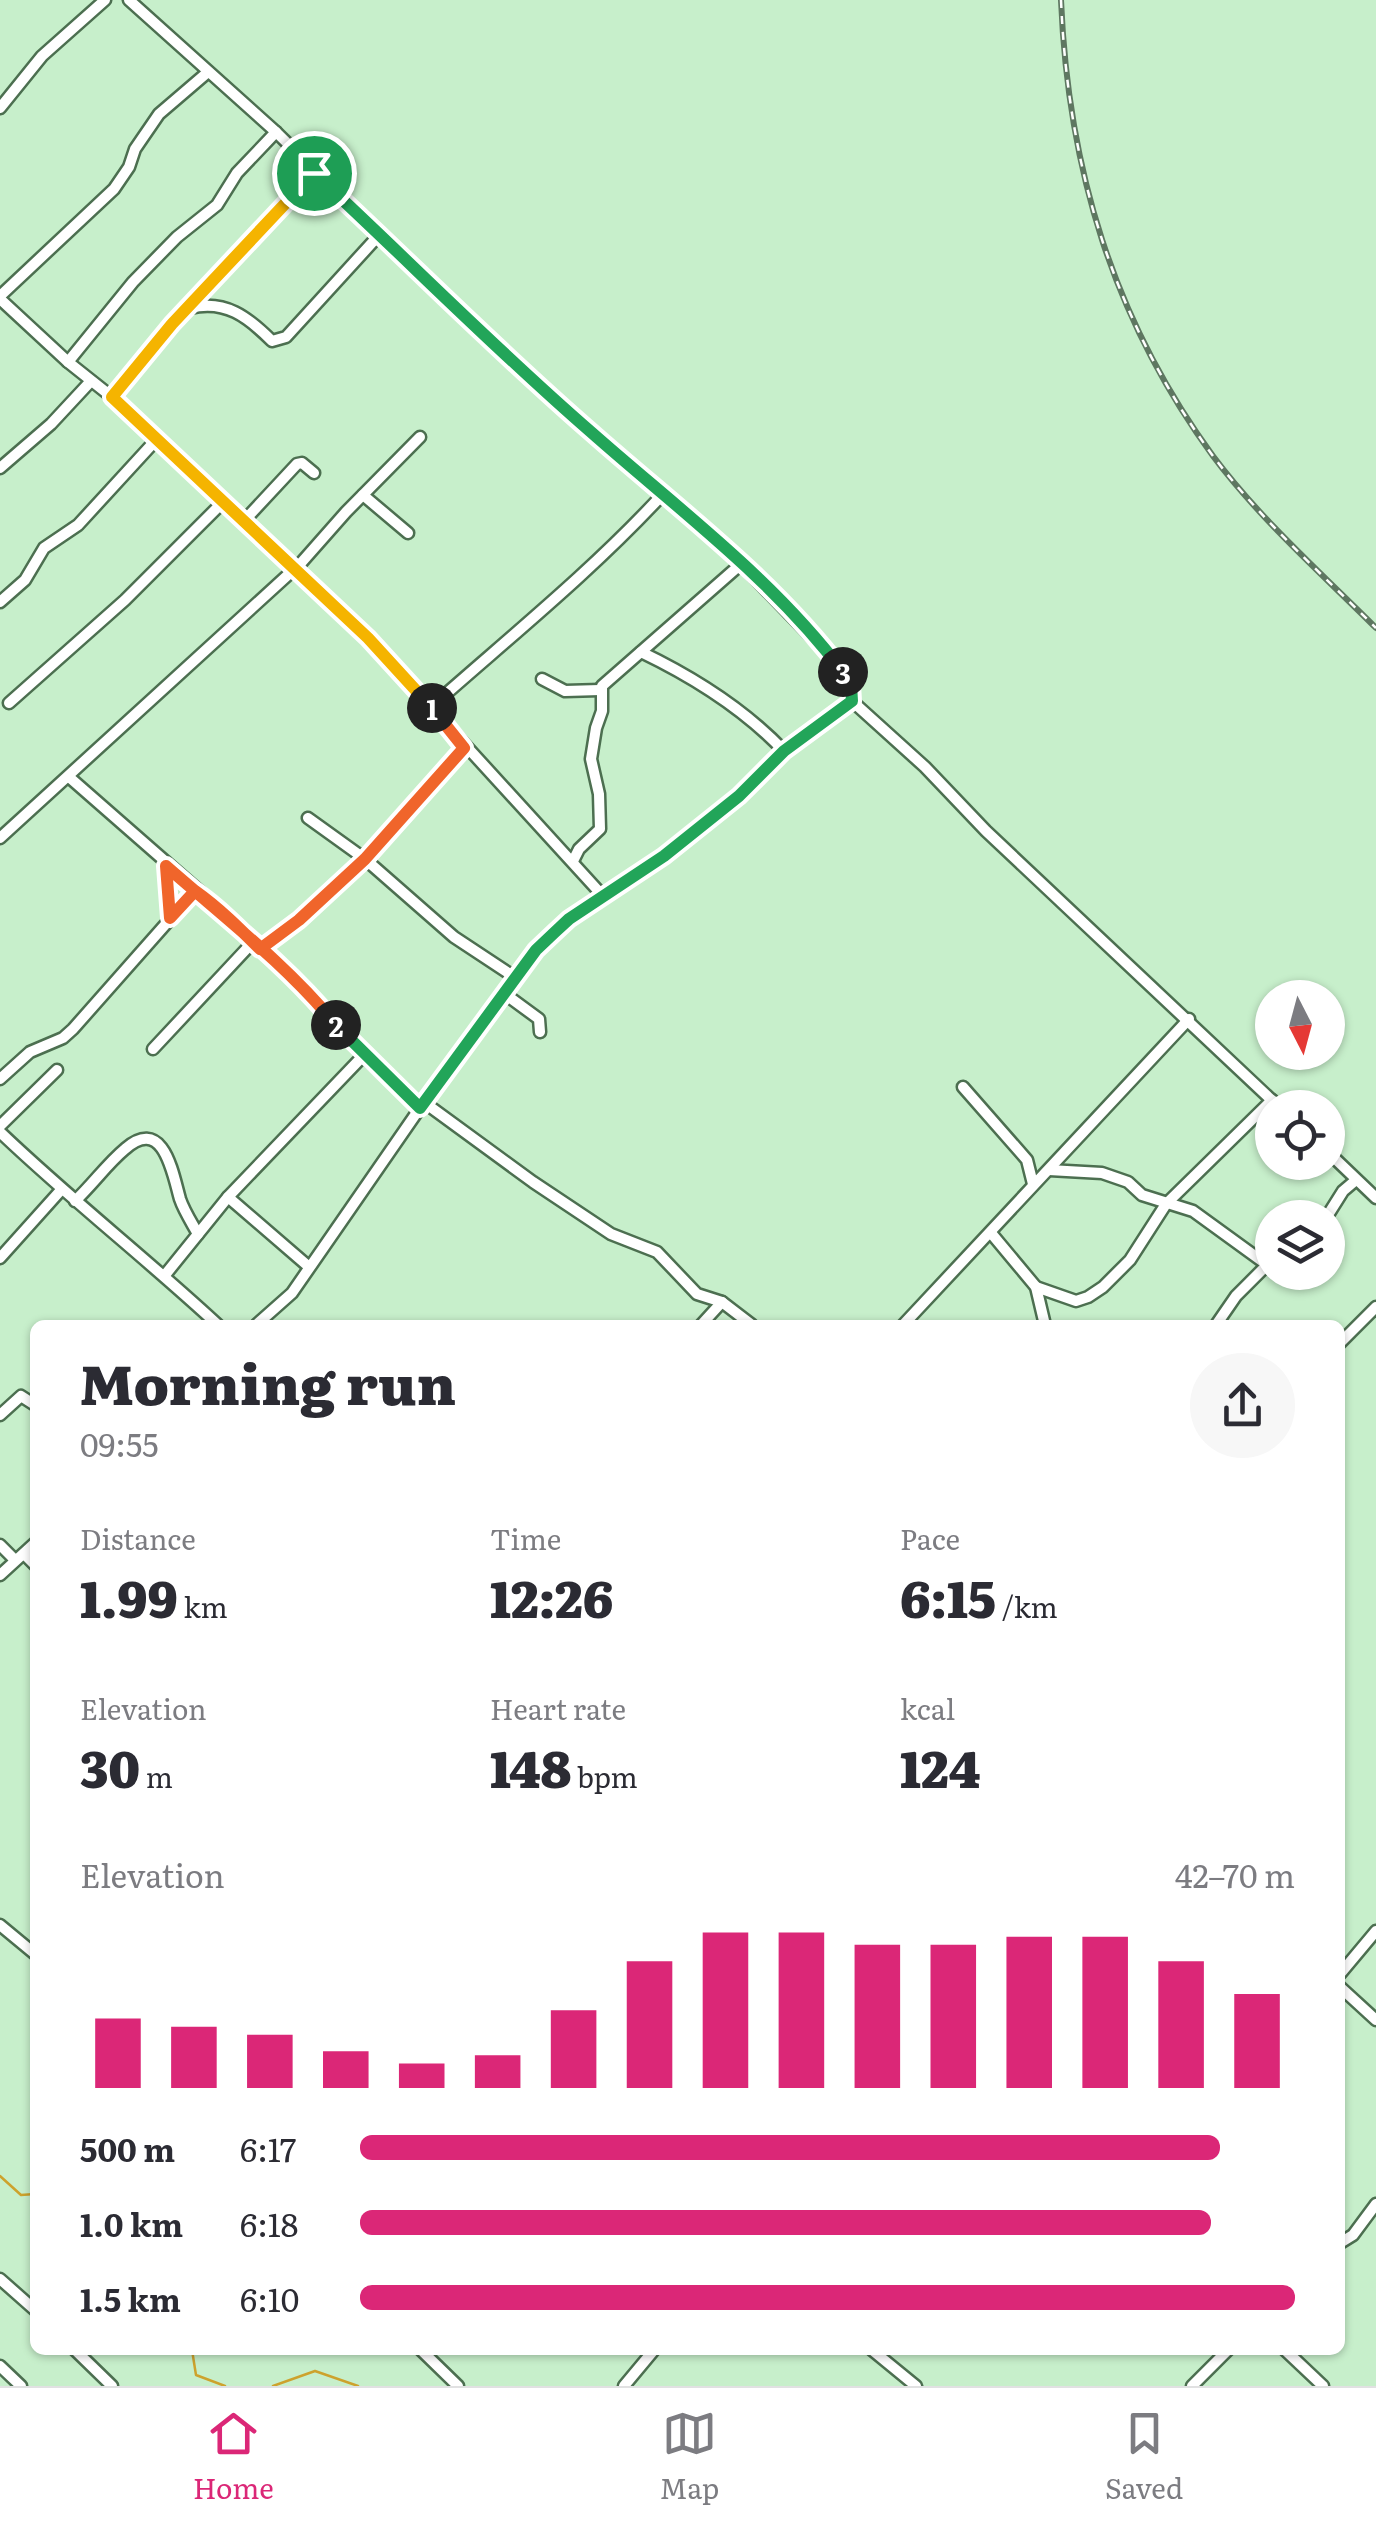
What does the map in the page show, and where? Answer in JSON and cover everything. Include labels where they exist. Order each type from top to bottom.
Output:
[{"type":"street","points":[[0,108],[42,56],[104,0]]},
{"type":"street","points":[[129,0],[276,132],[484,338],[741,564],[832,658],[851,684],[852,701],[1262,1090]]},
{"type":"street","points":[[208,72],[159,114],[114,189],[0,297],[4,312],[112,397],[373,644],[603,896]]},
{"type":"street","points":[[68,362],[119,298],[178,237],[217,205],[237,173],[276,132]]},
{"type":"street","points":[[112,397],[314,173]]},
{"type":"street","points":[[188,309],[225,306],[272,341],[279,341],[380,234]]},
{"type":"street","points":[[0,468],[51,424],[91,380]]},
{"type":"street","points":[[0,838],[294,570],[420,437]]},
{"type":"street","points":[[0,602],[25,580],[44,548],[78,524],[156,440]]},
{"type":"street","points":[[242,522],[297,464],[302,463],[314,473]]},
{"type":"street","points":[[430,706],[624,536],[664,494]]},
{"type":"street","points":[[363,495],[408,533]]},
{"type":"street","points":[[9,703],[126,600],[223,502]]},
{"type":"street","points":[[573,861],[600,829],[599,794],[591,759],[602,711],[600,690],[605,681],[741,564]]},
{"type":"street","points":[[515,634],[527,644]]},
{"type":"street","points":[[640,652],[688,676],[784,751]]},
{"type":"street","points":[[542,679],[570,692],[600,690]]},
{"type":"street","points":[[261,1320],[292,1292],[536,950],[603,896],[664,856],[739,796],[784,751],[852,701]]},
{"type":"street","points":[[154,1048],[256,945],[299,920],[365,859],[464,748]]},
{"type":"street","points":[[69,777],[316,1000],[364,1055],[423,1105],[610,1234],[657,1252],[703,1298],[722,1302],[745,1320]]},
{"type":"street","points":[[308,818],[365,859],[454,936],[516,978]]},
{"type":"street","points":[[166,866],[170,918]]},
{"type":"street","points":[[0,1079],[30,1052],[63,1038],[195,891]]},
{"type":"street","points":[[505,994],[539,1018],[540,1032]]},
{"type":"street","points":[[908,1320],[1189,1019]]},
{"type":"street","points":[[165,1276],[228,1197],[364,1055]]},
{"type":"street","points":[[57,1070],[0,1129],[61,1190],[213,1320]]},
{"type":"street","points":[[964,1087],[1027,1160],[1033,1184]]},
{"type":"street","points":[[1036,1287],[1076,1300],[1088,1297],[1130,1260],[1166,1204],[1255,1123]]},
{"type":"street","points":[[75,1200],[127,1147],[140,1140],[148,1141],[163,1148],[169,1156],[184,1208],[198,1234]]},
{"type":"street","points":[[1027,1160],[1050,1168],[1102,1172],[1128,1182],[1142,1195],[1192,1211],[1255,1253]]},
{"type":"street","points":[[1345,1169],[1376,1198]]},
{"type":"street","points":[[1338,1200],[1356,1180]]},
{"type":"street","points":[[0,1258],[61,1190]]},
{"type":"street","points":[[228,1197],[308,1266]]},
{"type":"street","points":[[991,1233],[1036,1287],[1043,1320]]},
{"type":"street","points":[[1220,1320],[1255,1279]]},
{"type":"street","points":[[705,1320],[722,1302]]},
{"type":"street","points":[[1345,1338],[1376,1307]]},
{"type":"street","points":[[0,1415],[20,1396],[30,1402]]},
{"type":"street","points":[[0,1544],[30,1562]]},
{"type":"street","points":[[0,1575],[30,1548]]},
{"type":"street","points":[[0,1925],[30,1950]]},
{"type":"street","points":[[1345,1968],[1376,1931]]},
{"type":"street","points":[[1345,1991],[1376,2020]]},
{"type":"street","points":[[1345,2241],[1376,2204]]},
{"type":"street","points":[[0,2280],[30,2306]]},
{"type":"street","points":[[79,2355],[112,2386]]},
{"type":"street","points":[[426,2355],[458,2386]]},
{"type":"street","points":[[624,2386],[650,2355]]},
{"type":"street","points":[[878,2355],[916,2386]]},
{"type":"street","points":[[1192,2386],[1223,2355]]},
{"type":"street","points":[[1290,2355],[1323,2386]]},
{"type":"street","points":[[0,2366],[21,2386]]},
{"type":"waterway","points":[[0,2176],[21,2195],[30,2194]]},
{"type":"waterway","points":[[193,2355],[196,2375],[225,2386]]},
{"type":"waterway","points":[[273,2386],[315,2371],[358,2386]]},
{"type":"railway","points":[[1061,0],[1065,62],[1086,182],[1102,240],[1148,351],[1178,404],[1231,479],[1291,545],[1376,628]]},
{"type":"route","points":[[314,173],[172,324],[112,397],[368,638],[464,748],[365,859],[299,920],[260,949],[230,918],[195,891],[170,918],[166,866],[230,918],[253,942],[260,949],[316,1000],[367,1059],[420,1108],[536,950],[569,919],[664,856],[739,796],[784,751],[852,701],[851,684],[812,634],[720,541],[484,338],[443,294],[314,173]]}]
